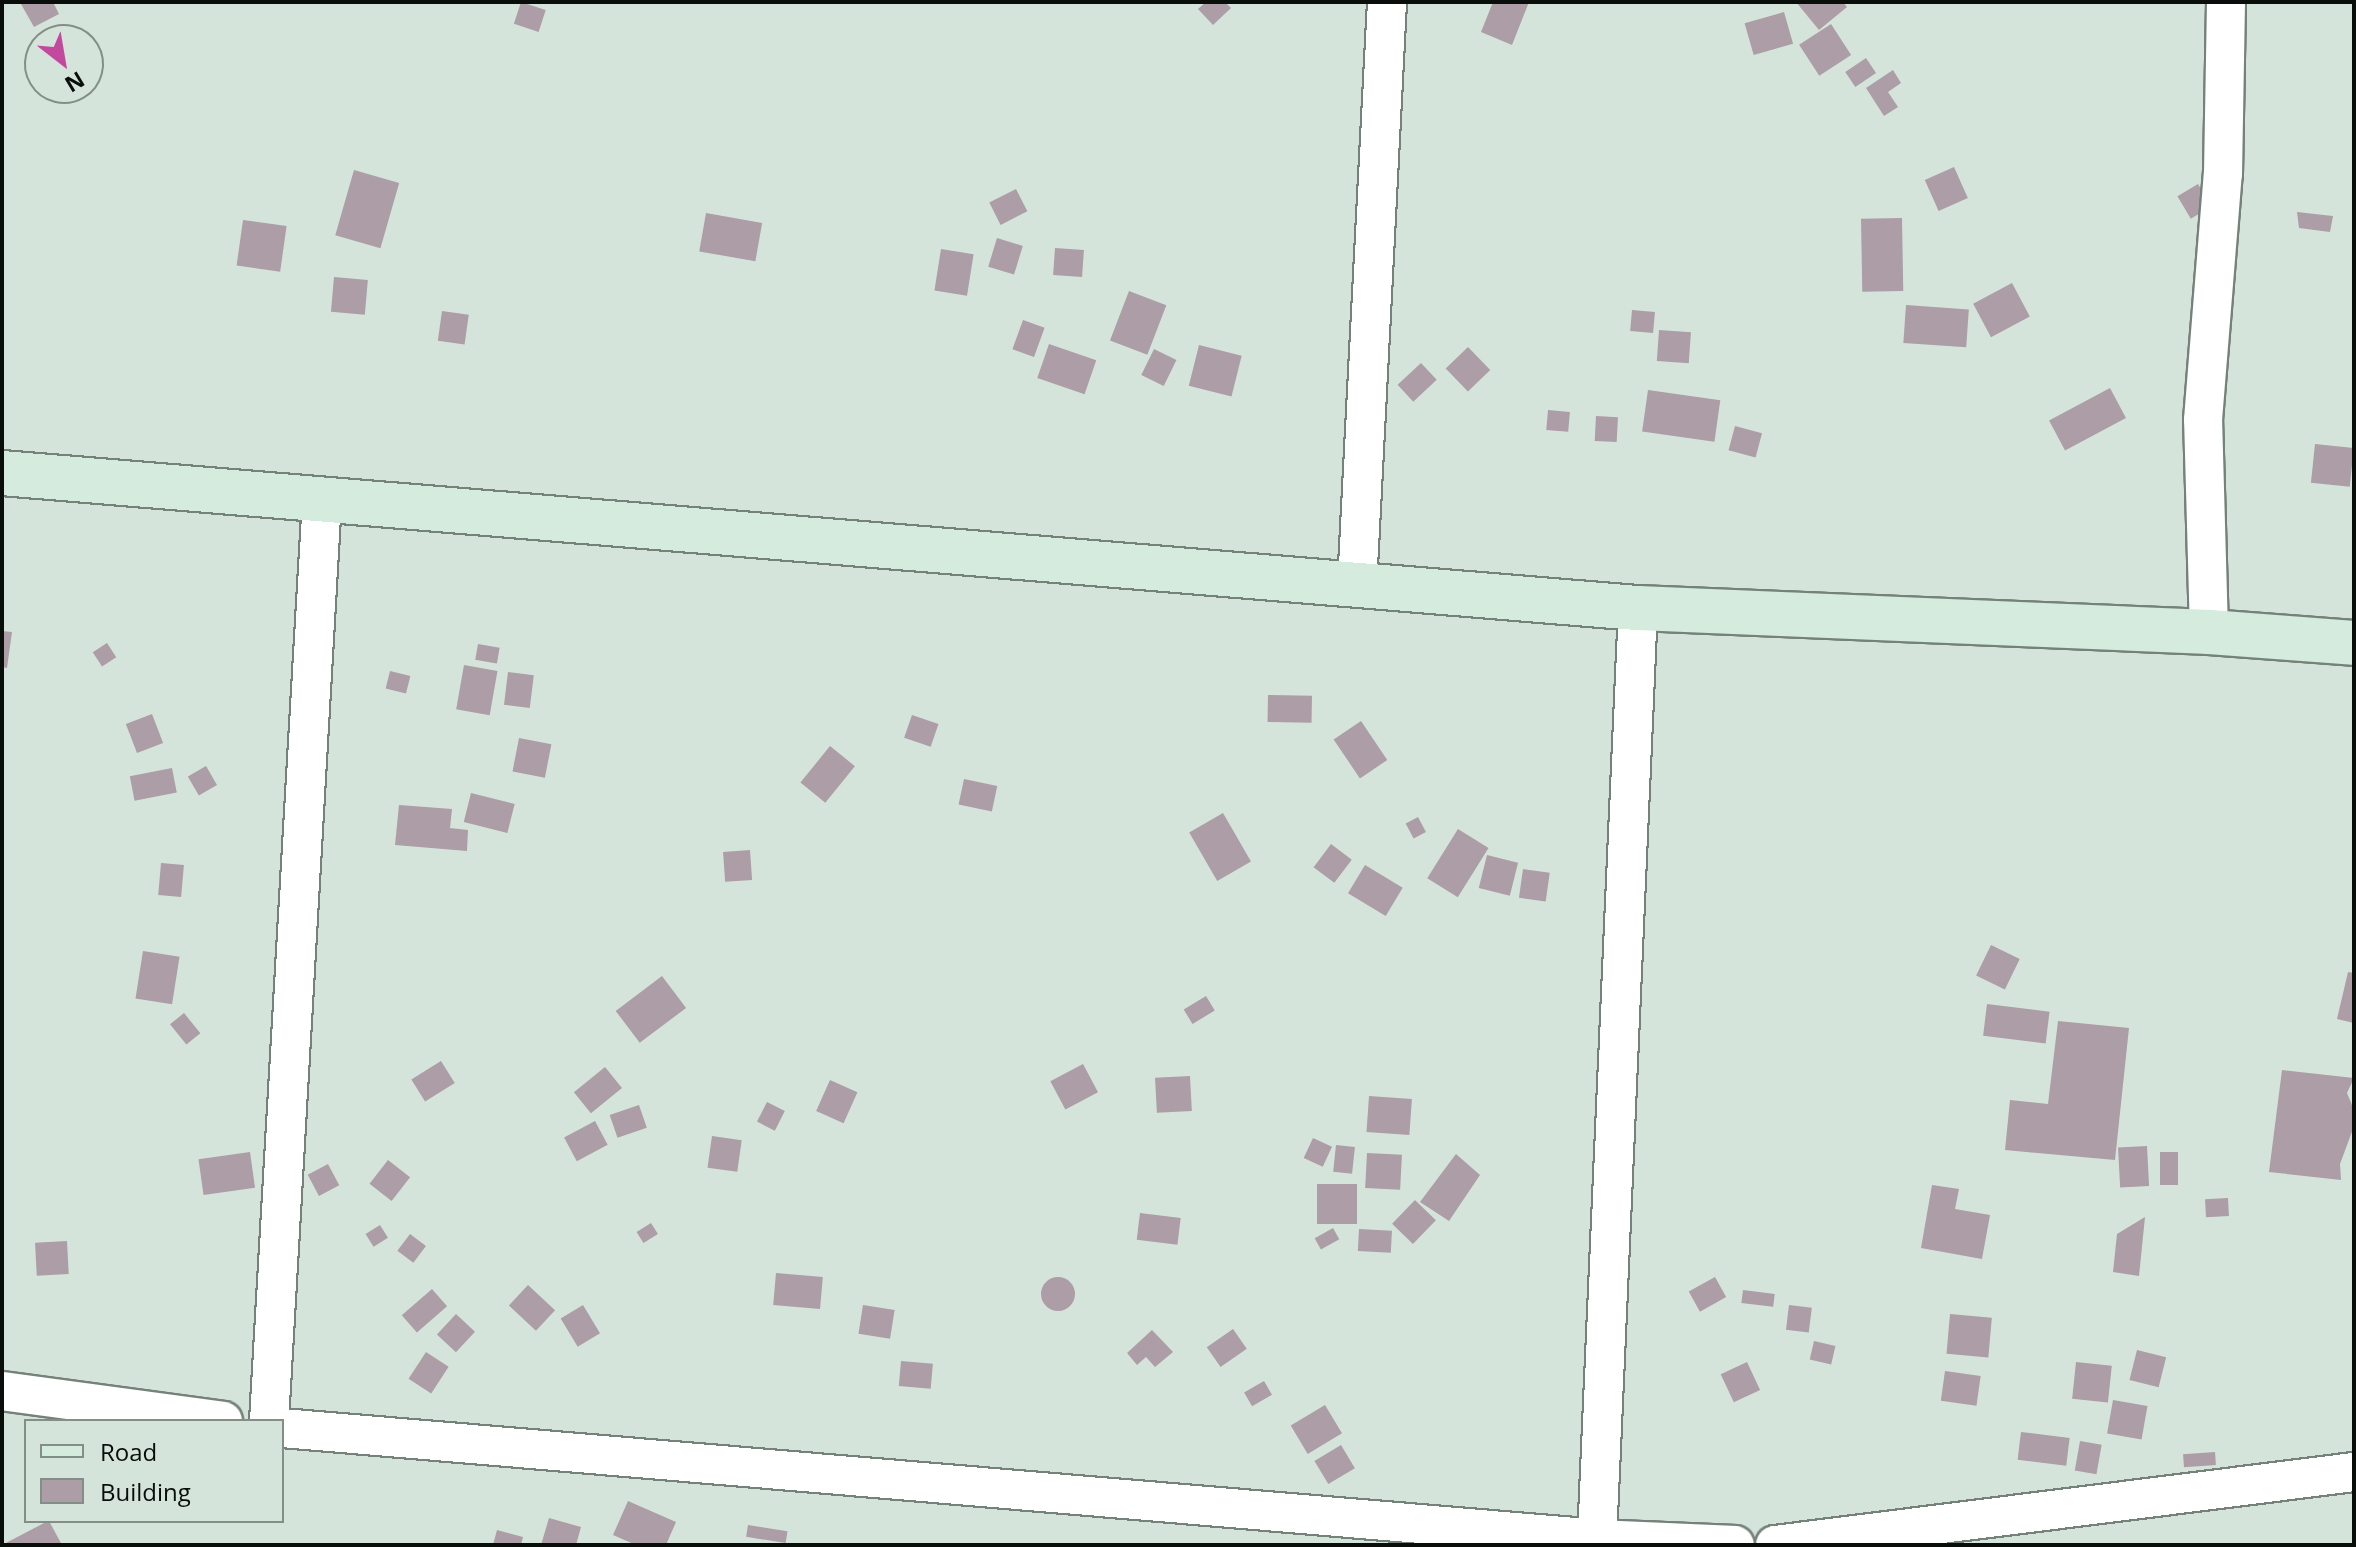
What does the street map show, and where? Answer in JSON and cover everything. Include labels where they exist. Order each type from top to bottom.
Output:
[{"type":"street","points":[[1357,586],[1387,2]]},
{"type":"street","points":[[2209,632],[2203,420],[2223,174],[2226,2]]},
{"type":"street","points":[[2,473],[1638,608],[2209,632],[2354,643]]},
{"type":"street","points":[[269,1419],[322,499]]},
{"type":"street","points":[[1597,1539],[1638,608]]},
{"type":"street","points":[[2,1391],[208,1419]]},
{"type":"street","points":[[284,1428],[1597,1539],[1735,1545]]},
{"type":"street","points":[[1775,1545],[2354,1472]]},
{"type":"building","points":[[53,2],[59,14],[40,24],[32,24],[21,4]]},
{"type":"building","points":[[521,2],[546,10],[539,32],[514,24]]},
{"type":"building","points":[[1206,2],[1225,2],[1231,8],[1213,25],[1198,9]]},
{"type":"building","points":[[1493,2],[1529,2],[1512,45],[1481,32]]},
{"type":"building","points":[[1796,2],[1843,2],[1847,7],[1819,30]]},
{"type":"building","points":[[1784,12],[1793,44],[1754,55],[1745,23]]},
{"type":"building","points":[[1831,24],[1851,55],[1819,76],[1799,45]]},
{"type":"building","points":[[1866,58],[1876,73],[1855,87],[1845,72]]},
{"type":"building","points":[[1893,70],[1901,83],[1888,92],[1898,107],[1884,116],[1866,88]]},
{"type":"building","points":[[1954,167],[1968,198],[1939,211],[1925,180]]},
{"type":"building","points":[[354,170],[399,183],[380,248],[335,235]]},
{"type":"building","points":[[2198,184],[2211,206],[2191,219],[2177,196]]},
{"type":"building","points":[[1016,189],[1027,211],[1001,225],[989,203]]},
{"type":"building","points":[[2297,212],[2333,216],[2330,232],[2299,228]]},
{"type":"building","points":[[706,213],[762,223],[755,261],[699,251]]},
{"type":"building","points":[[1902,218],[1903,291],[1862,292],[1861,219]]},
{"type":"building","points":[[243,220],[287,226],[280,272],[237,266]]},
{"type":"building","points":[[997,238],[1023,246],[1014,275],[988,267]]},
{"type":"building","points":[[1055,248],[1084,250],[1082,277],[1053,275]]},
{"type":"building","points":[[941,249],[974,254],[967,296],[934,290]]},
{"type":"building","points":[[334,277],[368,280],[365,315],[331,312]]},
{"type":"building","points":[[2012,283],[2030,317],[1991,337],[1973,304]]},
{"type":"building","points":[[1129,291],[1166,305],[1147,355],[1110,340]]},
{"type":"building","points":[[1906,305],[1969,309],[1966,347],[1903,343]]},
{"type":"building","points":[[1632,310],[1655,312],[1653,333],[1630,331]]},
{"type":"building","points":[[442,311],[469,315],[465,344],[438,341]]},
{"type":"building","points":[[1023,320],[1045,328],[1034,357],[1012,349]]},
{"type":"building","points":[[1659,330],[1691,332],[1689,363],[1657,361]]},
{"type":"building","points":[[1049,344],[1096,360],[1085,394],[1037,378]]},
{"type":"building","points":[[1199,345],[1242,356],[1232,396],[1189,386]]},
{"type":"building","points":[[1468,347],[1490,370],[1468,392],[1446,369]]},
{"type":"building","points":[[1154,349],[1176,360],[1164,386],[1141,375]]},
{"type":"building","points":[[1421,363],[1437,380],[1413,402],[1398,385]]},
{"type":"building","points":[[2110,388],[2126,418],[2065,450],[2049,420]]},
{"type":"building","points":[[1648,390],[1720,400],[1714,442],[1642,432]]},
{"type":"building","points":[[1548,410],[1570,412],[1568,432],[1546,430]]},
{"type":"building","points":[[1596,416],[1618,417],[1617,442],[1595,441]]},
{"type":"building","points":[[1735,426],[1762,433],[1756,457],[1729,450]]},
{"type":"building","points":[[2315,444],[2354,448],[2350,487],[2311,483]]},
{"type":"building","points":[[2,631],[12,632],[7,668],[2,667]]},
{"type":"building","points":[[107,643],[116,657],[102,667],[93,652]]},
{"type":"building","points":[[478,644],[500,648],[497,664],[475,660]]},
{"type":"building","points":[[464,665],[497,671],[490,715],[456,709]]},
{"type":"building","points":[[390,671],[410,676],[406,694],[386,688]]},
{"type":"building","points":[[508,672],[534,675],[530,708],[504,705]]},
{"type":"building","points":[[1268,695],[1312,696],[1312,723],[1268,722]]},
{"type":"building","points":[[152,714],[163,743],[137,753],[126,724]]},
{"type":"building","points":[[912,715],[938,724],[931,747],[904,738]]},
{"type":"building","points":[[1361,721],[1387,760],[1360,778],[1334,739]]},
{"type":"building","points":[[519,738],[551,744],[545,778],[513,771]]},
{"type":"building","points":[[830,746],[855,766],[825,803],[800,783]]},
{"type":"building","points":[[206,766],[217,785],[199,796],[188,776]]},
{"type":"building","points":[[172,768],[177,793],[135,801],[130,776]]},
{"type":"building","points":[[964,779],[997,786],[992,812],[959,804]]},
{"type":"building","points":[[471,793],[515,804],[507,833],[464,822]]},
{"type":"building","points":[[399,805],[452,809],[450,828],[468,830],[467,851],[395,845]]},
{"type":"building","points":[[1223,813],[1251,861],[1217,881],[1189,832]]},
{"type":"building","points":[[1418,817],[1426,832],[1414,839],[1406,824]]},
{"type":"building","points":[[1458,829],[1489,848],[1458,897],[1427,878]]},
{"type":"building","points":[[1331,844],[1352,860],[1334,883],[1314,867]]},
{"type":"building","points":[[750,850],[752,880],[725,882],[723,852]]},
{"type":"building","points":[[1487,855],[1518,863],[1510,896],[1479,888]]},
{"type":"building","points":[[161,863],[184,865],[181,897],[158,895]]},
{"type":"building","points":[[1365,865],[1403,888],[1386,916],[1348,893]]},
{"type":"building","points":[[1523,869],[1550,873],[1546,901],[1519,898]]},
{"type":"building","points":[[1991,945],[2020,959],[2005,990],[1976,976]]},
{"type":"building","points":[[143,951],[180,957],[172,1004],[135,998]]},
{"type":"building","points":[[2348,972],[2354,973],[2354,1023],[2337,1019]]},
{"type":"building","points":[[662,976],[686,1008],[640,1043],[616,1011]]},
{"type":"building","points":[[1206,996],[1215,1011],[1192,1024],[1184,1009]]},
{"type":"building","points":[[1987,1004],[2050,1012],[2046,1043],[1983,1036]]},
{"type":"building","points":[[184,1013],[200,1033],[186,1045],[170,1024]]},
{"type":"building","points":[[2058,1021],[2129,1028],[2115,1160],[2005,1150],[2010,1100],[2048,1104]]},
{"type":"building","points":[[441,1061],[455,1083],[425,1102],[411,1080]]},
{"type":"building","points":[[1083,1064],[1098,1092],[1065,1110],[1050,1081]]},
{"type":"building","points":[[605,1067],[622,1088],[591,1113],[574,1092]]},
{"type":"building","points":[[2282,1070],[2354,1078],[2347,1093],[2354,1110],[2353,1129],[2340,1164],[2341,1180],[2269,1172]]},
{"type":"building","points":[[1190,1076],[1192,1111],[1157,1113],[1155,1078]]},
{"type":"building","points":[[830,1080],[857,1092],[844,1123],[816,1111]]},
{"type":"building","points":[[1369,1096],[1412,1099],[1409,1135],[1366,1132]]},
{"type":"building","points":[[767,1102],[785,1111],[775,1131],[757,1122]]},
{"type":"building","points":[[639,1105],[647,1128],[618,1138],[610,1115]]},
{"type":"building","points":[[595,1121],[608,1145],[577,1161],[564,1137]]},
{"type":"building","points":[[712,1136],[742,1140],[737,1172],[708,1168]]},
{"type":"building","points":[[1313,1138],[1332,1147],[1323,1167],[1304,1158]]},
{"type":"building","points":[[1336,1145],[1355,1147],[1352,1174],[1333,1172]]},
{"type":"building","points":[[2147,1146],[2149,1186],[2120,1187],[2118,1148]]},
{"type":"building","points":[[250,1152],[255,1188],[204,1195],[199,1159]]},
{"type":"building","points":[[2160,1152],[2178,1152],[2178,1185],[2160,1185]]},
{"type":"building","points":[[1367,1153],[1402,1155],[1400,1190],[1365,1188]]},
{"type":"building","points":[[1456,1154],[1480,1175],[1449,1221],[1420,1202]]},
{"type":"building","points":[[388,1160],[410,1177],[392,1201],[370,1184]]},
{"type":"building","points":[[328,1164],[339,1185],[319,1196],[308,1175]]},
{"type":"building","points":[[1317,1184],[1357,1184],[1357,1224],[1317,1224]]},
{"type":"building","points":[[1932,1185],[1959,1189],[1955,1209],[1990,1215],[1982,1259],[1921,1248]]},
{"type":"building","points":[[2228,1198],[2229,1216],[2206,1217],[2205,1199]]},
{"type":"building","points":[[1415,1200],[1436,1220],[1413,1244],[1392,1224]]},
{"type":"building","points":[[1140,1213],[1181,1218],[1177,1245],[1137,1240]]},
{"type":"building","points":[[2145,1217],[2139,1276],[2113,1272],[2117,1234]]},
{"type":"building","points":[[651,1223],[658,1234],[643,1243],[637,1232]]},
{"type":"building","points":[[380,1225],[388,1238],[374,1247],[366,1234]]},
{"type":"building","points":[[1333,1228],[1339,1239],[1321,1250],[1315,1238]]},
{"type":"building","points":[[1359,1229],[1392,1231],[1391,1253],[1358,1251]]},
{"type":"building","points":[[410,1234],[426,1246],[413,1263],[397,1251]]},
{"type":"building","points":[[67,1241],[69,1274],[37,1276],[35,1243]]},
{"type":"building","points":[[776,1273],[823,1277],[820,1309],[773,1305]]},
{"type":"building","points":[[1058,1277],[1070,1282],[1075,1294],[1070,1306],[1058,1311],[1046,1306],[1041,1294],[1046,1282]]},
{"type":"building","points":[[1715,1277],[1726,1297],[1700,1312],[1689,1292]]},
{"type":"building","points":[[528,1285],[555,1310],[536,1331],[509,1305]]},
{"type":"building","points":[[432,1289],[447,1306],[417,1333],[402,1315]]},
{"type":"building","points":[[1743,1290],[1775,1294],[1773,1307],[1741,1303]]},
{"type":"building","points":[[583,1305],[600,1333],[578,1347],[561,1318]]},
{"type":"building","points":[[863,1305],[895,1310],[890,1339],[858,1334]]},
{"type":"building","points":[[1789,1305],[1812,1308],[1809,1333],[1786,1330]]},
{"type":"building","points":[[456,1314],[475,1332],[456,1352],[437,1334]]},
{"type":"building","points":[[1950,1314],[1992,1318],[1988,1358],[1947,1354]]},
{"type":"building","points":[[1233,1329],[1247,1349],[1221,1367],[1207,1347]]},
{"type":"building","points":[[1152,1330],[1173,1352],[1155,1367],[1146,1357],[1137,1365],[1127,1353]]},
{"type":"building","points":[[1814,1341],[1835,1346],[1831,1364],[1810,1360]]},
{"type":"building","points":[[2137,1350],[2166,1357],[2159,1387],[2130,1380]]},
{"type":"building","points":[[426,1352],[449,1367],[431,1394],[409,1379]]},
{"type":"building","points":[[901,1361],[933,1364],[931,1389],[899,1386]]},
{"type":"building","points":[[1747,1362],[1760,1390],[1734,1402],[1721,1374]]},
{"type":"building","points":[[2076,1362],[2112,1366],[2108,1403],[2072,1399]]},
{"type":"building","points":[[1945,1371],[1981,1376],[1976,1406],[1941,1401]]},
{"type":"building","points":[[1264,1381],[1272,1395],[1252,1406],[1244,1392]]},
{"type":"building","points":[[2113,1400],[2147,1406],[2142,1440],[2107,1433]]},
{"type":"building","points":[[1325,1405],[1342,1433],[1308,1454],[1291,1426]]},
{"type":"building","points":[[2021,1432],[2070,1438],[2066,1466],[2018,1460]]},
{"type":"building","points":[[2080,1441],[2102,1445],[2096,1474],[2075,1471]]},
{"type":"building","points":[[1341,1445],[1355,1468],[1328,1484],[1314,1461]]},
{"type":"building","points":[[2215,1452],[2216,1465],[2184,1467],[2183,1454]]},
{"type":"building","points":[[628,1501],[676,1522],[666,1545],[636,1545],[613,1535]]},
{"type":"building","points":[[549,1518],[581,1527],[576,1545],[541,1545]]},
{"type":"building","points":[[44,1523],[50,1523],[62,1545],[2,1545]]},
{"type":"building","points":[[748,1525],[788,1531],[786,1543],[746,1537]]},
{"type":"building","points":[[497,1530],[523,1537],[521,1545],[493,1545]]}]
